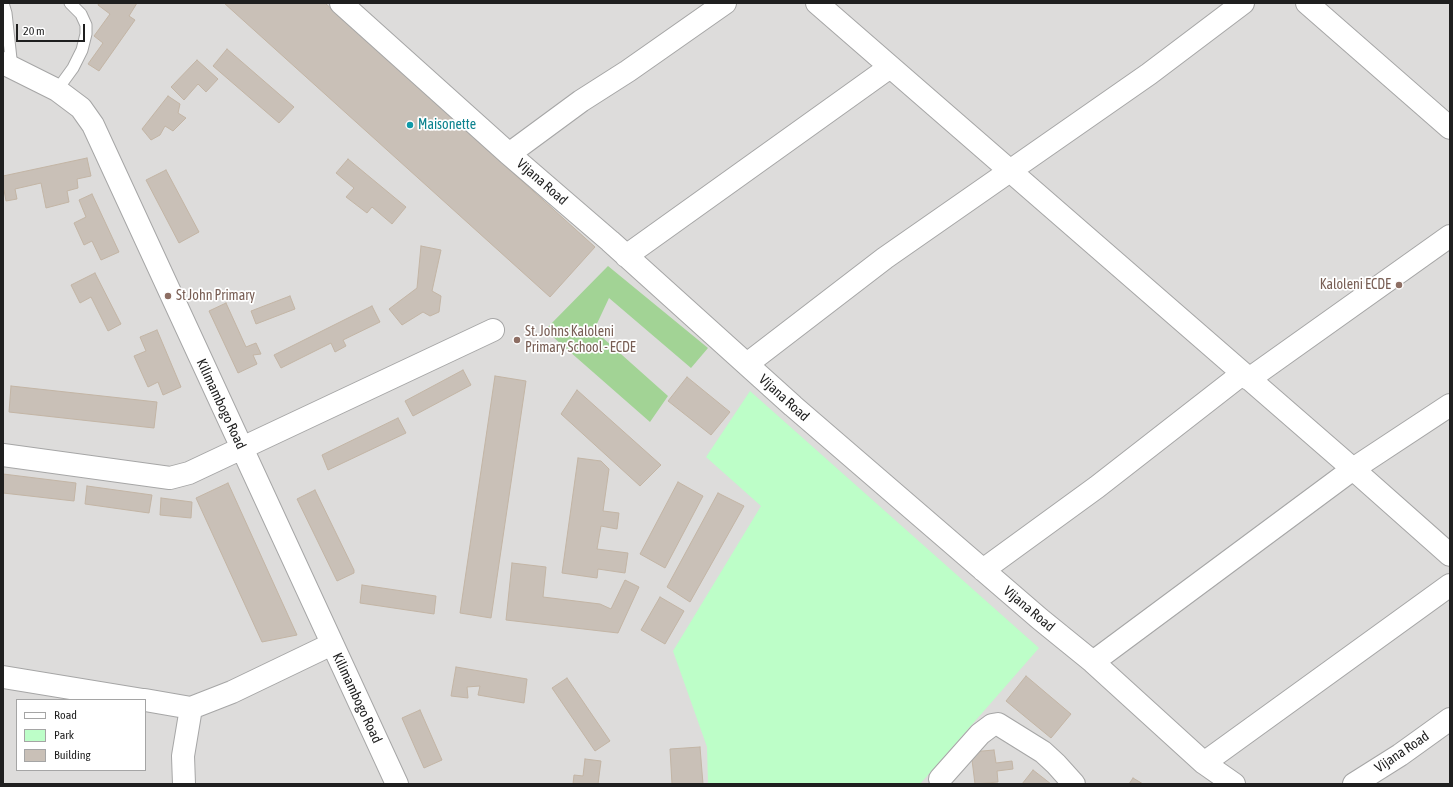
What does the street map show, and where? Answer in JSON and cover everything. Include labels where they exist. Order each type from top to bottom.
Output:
[{"type":"street","name":"Vijana Road","points":[[341,3],[793,406],[983,570],[1093,662],[1204,763],[1234,784]]},
{"type":"street","points":[[509,154],[581,101],[628,71],[725,3]]},
{"type":"street","points":[[817,3],[1450,555]]},
{"type":"street","points":[[747,364],[885,258],[1149,74],[1243,3]]},
{"type":"street","points":[[1307,3],[1450,128]]},
{"type":"street","name":"Kilimambogo Road","points":[[7,65],[58,90],[81,108],[93,125],[397,784]]},
{"type":"street","points":[[626,256],[890,67]]},
{"type":"street","points":[[983,570],[1246,377],[1450,236]]},
{"type":"street","points":[[3,455],[170,478],[189,473],[493,330]]},
{"type":"street","points":[[1093,662],[1353,469],[1450,405]]},
{"type":"street","points":[[1204,763],[1450,585]]},
{"type":"street","points":[[146,700],[191,708],[232,692],[332,644]]},
{"type":"street","points":[[3,676],[138,699]]},
{"type":"street","points":[[184,784],[183,756],[191,708]]},
{"type":"street","name":"Vijana Road","points":[[1354,784],[1400,755],[1450,719]]},
{"type":"street","points":[[940,779],[980,734],[992,725],[998,724],[1043,752],[1074,784]]},
{"type":"lane","points":[[3,3],[6,13],[7,65]]},
{"type":"lane","points":[[58,90],[73,68],[82,50],[86,34],[86,25],[81,14],[70,3]]},
{"type":"shaded area","points":[[3,3],[1450,3],[1450,784],[3,784]]},
{"type":"green space","points":[[608,266],[708,348],[691,368],[609,298],[594,330],[668,396],[650,422],[545,330]]},
{"type":"green space","points":[[750,391],[1039,648],[920,784],[708,784],[707,747],[673,651],[761,506],[706,457]]},
{"type":"building","points":[[99,3],[137,3],[129,16],[135,20],[99,71],[88,64],[103,43],[94,36],[110,14],[98,5]]},
{"type":"building","name":"Maisonette","points":[[224,3],[325,3],[595,247],[550,297]]},
{"type":"building","points":[[227,49],[294,107],[279,123],[213,66]]},
{"type":"building","points":[[197,60],[218,79],[206,92],[198,84],[184,100],[171,87]]},
{"type":"building","points":[[168,96],[180,104],[178,113],[186,118],[173,131],[165,126],[160,135],[151,140],[142,129]]},
{"type":"building","points":[[87,158],[91,176],[77,179],[78,188],[67,191],[69,202],[46,208],[41,183],[15,189],[17,199],[6,201],[3,190],[3,176]]},
{"type":"building","points":[[348,159],[406,207],[392,224],[372,207],[367,213],[346,197],[354,188],[336,173]]},
{"type":"building","points":[[166,170],[199,232],[179,243],[146,180]]},
{"type":"building","points":[[92,194],[119,252],[101,260],[92,241],[84,245],[74,223],[86,217],[79,200]]},
{"type":"building","points":[[421,246],[441,250],[432,291],[441,296],[439,312],[430,316],[423,312],[402,325],[389,309],[417,288]]},
{"type":"building","points":[[95,273],[121,324],[108,331],[91,297],[80,303],[71,285]]},
{"type":"building","points":[[290,296],[295,309],[256,324],[251,311]]},
{"type":"building","points":[[226,303],[246,347],[256,343],[261,354],[253,355],[257,364],[238,373],[209,311]]},
{"type":"building","points":[[372,306],[380,322],[343,340],[346,346],[335,352],[331,343],[281,368],[274,355]]},
{"type":"building","points":[[157,330],[181,387],[163,395],[158,382],[148,387],[134,356],[146,351],[140,337]]},
{"type":"building","points":[[463,370],[471,385],[413,416],[405,401]]},
{"type":"building","points":[[495,376],[526,381],[491,618],[460,613]]},
{"type":"building","points":[[687,377],[730,412],[711,435],[668,401]]},
{"type":"building","points":[[11,386],[157,402],[154,428],[9,412]]},
{"type":"building","points":[[577,390],[661,465],[640,486],[561,414]]},
{"type":"building","points":[[398,418],[406,433],[328,470],[322,455]]},
{"type":"building","points":[[578,458],[601,461],[609,469],[603,511],[619,513],[617,529],[601,526],[597,549],[628,553],[625,573],[598,569],[597,578],[562,573]]},
{"type":"building","points":[[3,474],[76,483],[74,501],[3,493]]},
{"type":"building","points":[[678,482],[703,496],[665,568],[640,554]]},
{"type":"building","points":[[228,483],[297,635],[262,642],[196,498]]},
{"type":"building","points":[[87,486],[152,495],[149,513],[85,504]]},
{"type":"building","points":[[315,490],[354,570],[354,573],[337,581],[297,499]]},
{"type":"building","points":[[718,493],[744,506],[690,602],[667,587]]},
{"type":"building","points":[[161,498],[192,502],[191,518],[160,515]]},
{"type":"building","points":[[512,563],[546,567],[543,597],[600,604],[611,609],[625,580],[639,587],[618,633],[506,620]]},
{"type":"building","points":[[362,585],[436,596],[434,614],[360,603]]},
{"type":"building","points":[[660,597],[684,611],[665,644],[641,630]]},
{"type":"building","points":[[456,667],[527,679],[524,703],[478,695],[480,686],[467,687],[468,698],[451,696]]},
{"type":"building","points":[[1026,676],[1071,714],[1051,738],[1006,701]]},
{"type":"building","points":[[567,678],[610,741],[595,751],[552,688]]},
{"type":"building","points":[[420,710],[442,760],[424,768],[402,718]]},
{"type":"building","points":[[700,747],[703,784],[672,784],[670,749]]},
{"type":"building","points":[[994,750],[996,763],[1012,761],[1013,769],[997,771],[998,782],[975,784],[971,752]]},
{"type":"building","points":[[585,759],[601,761],[598,784],[573,784],[574,775],[583,776]]},
{"type":"building","points":[[1033,770],[1051,784],[1022,784]]},
{"type":"building","points":[[1133,778],[1143,784],[1129,784]]},
{"type":"place","name":"Maisonette","points":[[410,125]]},
{"type":"place","name":"Kaloleni ECDE","points":[[1399,285]]},
{"type":"place","name":"St John Primary","points":[[168,296]]},
{"type":"place","name":"St. Johns Kaloleni Primary School - ECDE","points":[[517,340]]}]
